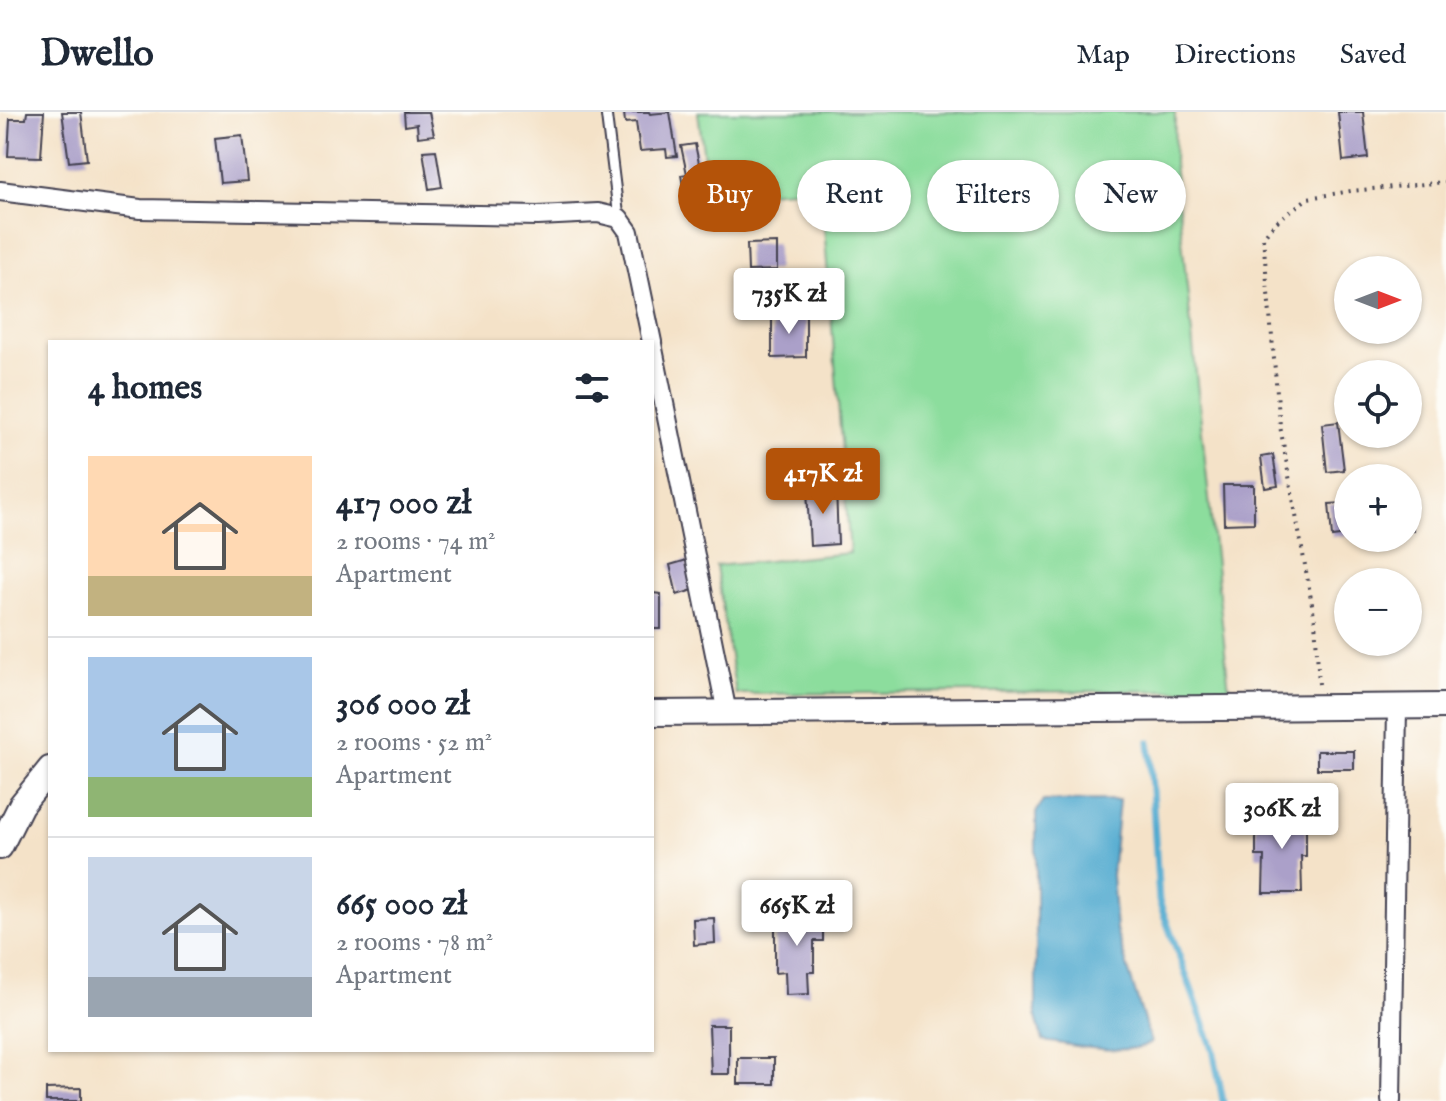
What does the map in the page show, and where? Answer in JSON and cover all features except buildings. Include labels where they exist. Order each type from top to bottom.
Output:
[{"type":"street","points":[[0,191],[140,209],[538,216],[598,213],[619,218],[629,232],[651,340]]},
{"type":"street","points":[[654,353],[727,713]]},
{"type":"street","points":[[1391,1101],[1397,706]]},
{"type":"street","points":[[654,713],[1446,706]]},
{"type":"street","points":[[0,847],[21,805],[48,771]]},
{"type":"lane","points":[[606,112],[619,218]]},
{"type":"path","points":[[1321,708],[1315,621],[1280,426],[1263,237],[1276,222],[1308,198],[1445,182]]},
{"type":"green space","points":[[698,112],[1175,112],[1174,160],[1075,160],[1075,232],[1181,232],[1229,690],[736,694],[716,566],[850,553],[824,232],[911,232],[911,160],[797,160],[797,190],[781,191],[781,160],[704,160]]},
{"type":"water","points":[[1119,800],[1112,875],[1116,930],[1151,1043],[1112,1050],[1043,1041],[1036,1017],[1036,813],[1043,801]]},
{"type":"waterway","points":[[1149,742],[1159,901],[1213,1049],[1223,1101]]}]
